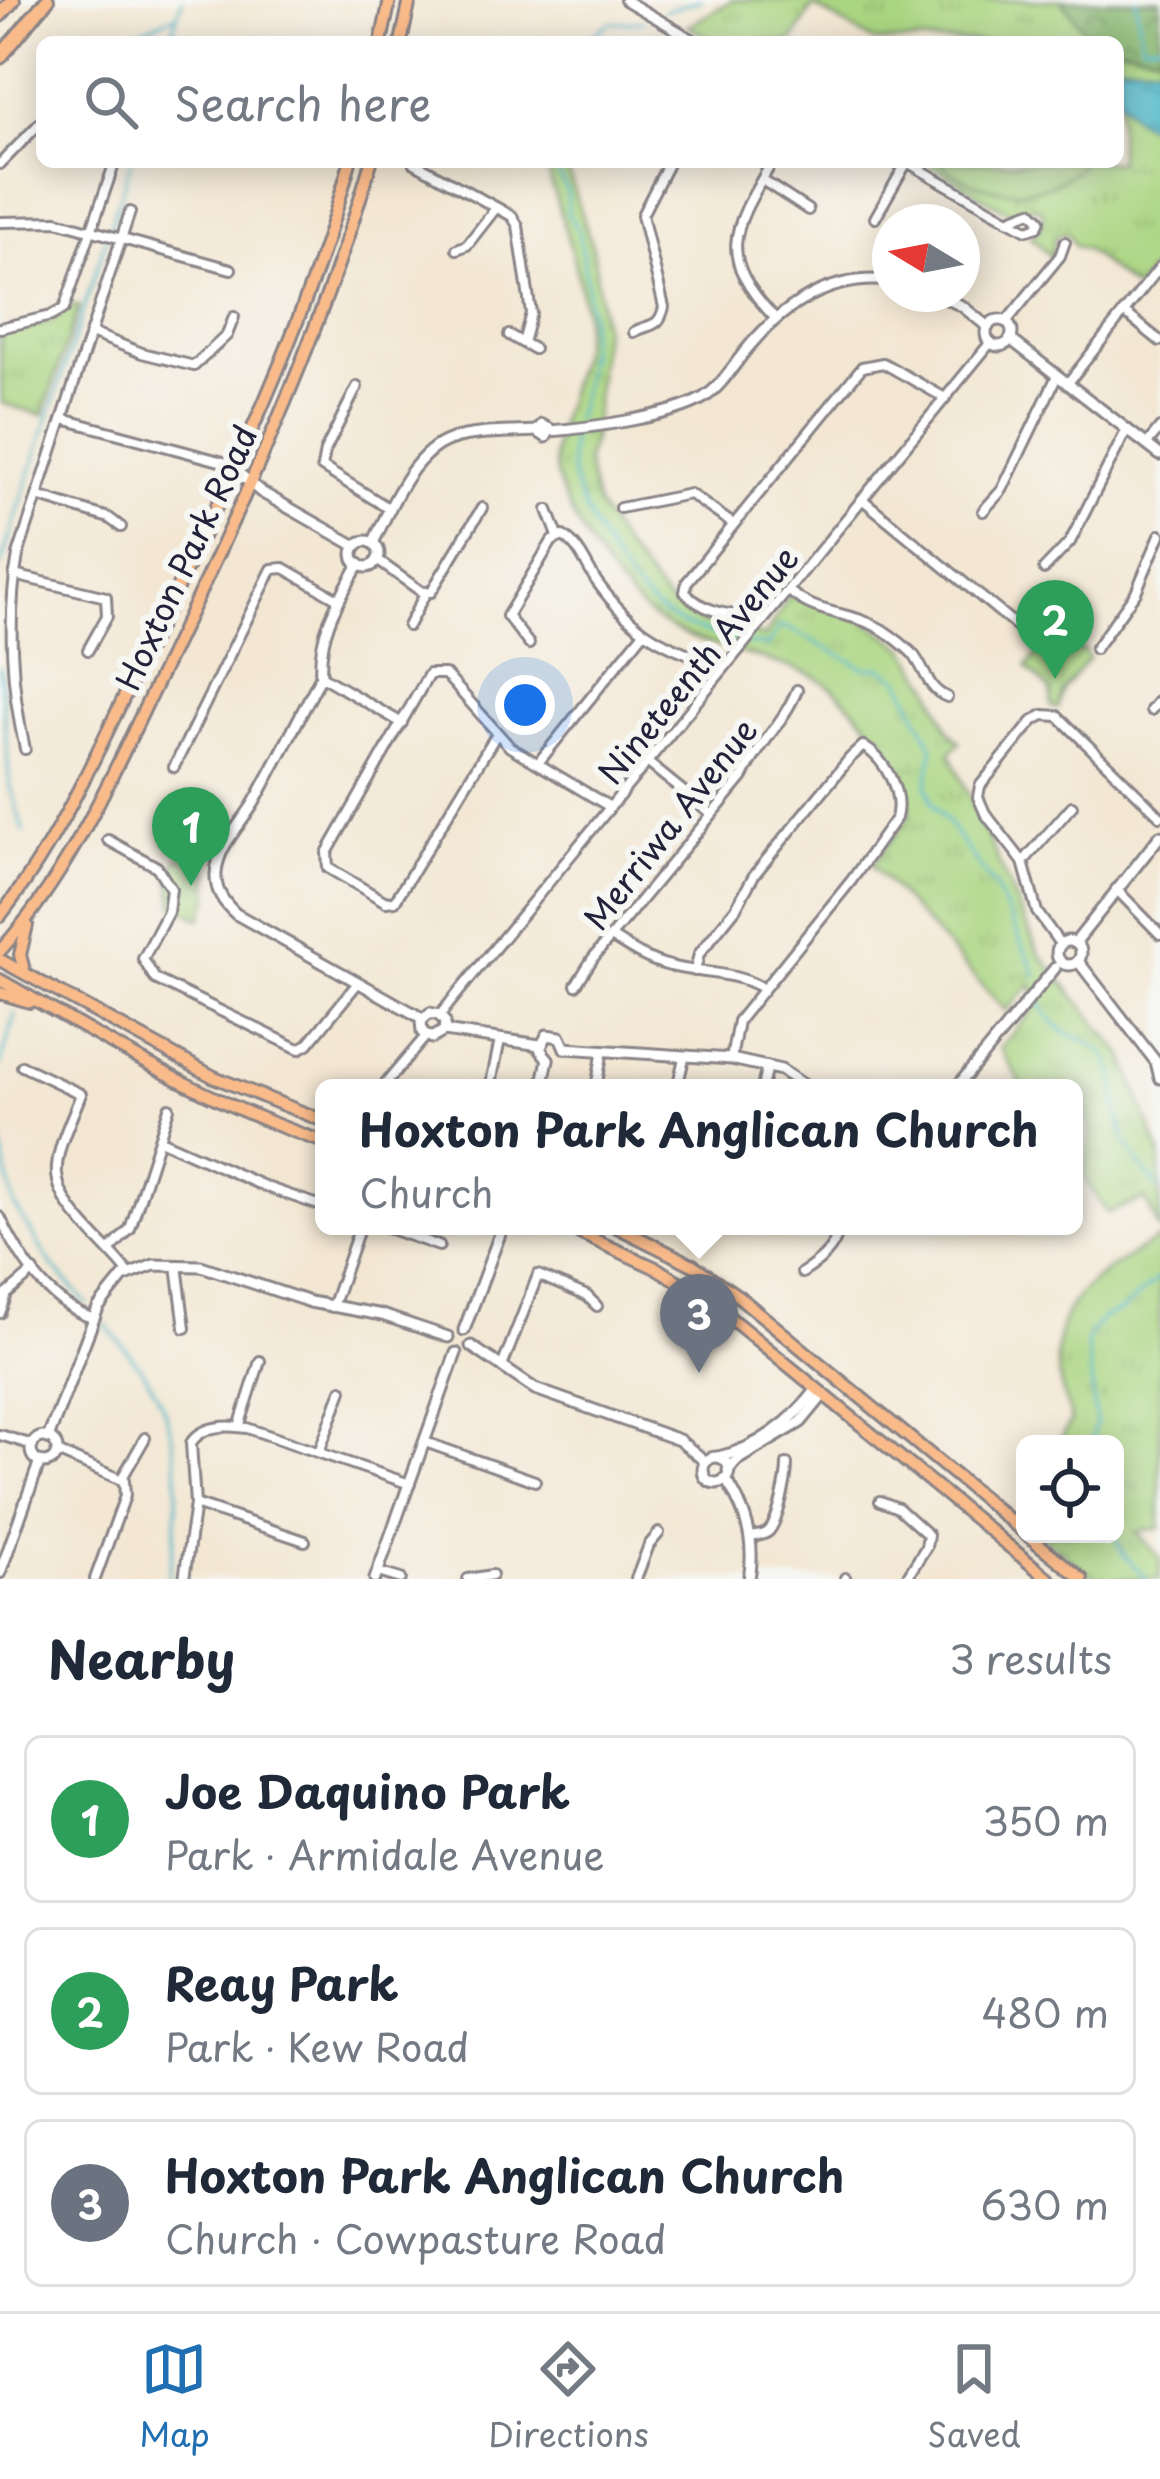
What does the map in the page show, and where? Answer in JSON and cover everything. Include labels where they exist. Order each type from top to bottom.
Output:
[{"type":"highway","points":[[0,15],[13,0]]},
{"type":"highway","points":[[0,57],[44,3]]},
{"type":"main road","points":[[382,36],[390,0]]},
{"type":"main road","points":[[402,36],[410,0]]},
{"type":"main road","name":"Hoxton Park Road","points":[[0,916],[39,863],[236,470],[303,304],[349,168]]},
{"type":"main road","name":"Hoxton Park Road","points":[[0,955],[85,832],[252,484],[338,267],[369,168]]},
{"type":"main road","points":[[25,973],[20,955],[29,916]]},
{"type":"main road","points":[[0,955],[214,1077],[315,1117]]},
{"type":"main road","points":[[0,980],[201,1093],[315,1138]]},
{"type":"main road","points":[[0,993],[51,1009]]},
{"type":"main road","points":[[586,1235],[689,1288],[742,1326],[1049,1579]]},
{"type":"main road","points":[[633,1235],[694,1265],[738,1296],[1016,1527]]},
{"type":"main road","points":[[1036,1543],[1082,1579]]},
{"type":"street","points":[[625,0],[687,36]]},
{"type":"street","points":[[0,164],[36,127]]},
{"type":"street","points":[[0,328],[64,309],[113,168]]},
{"type":"street","points":[[424,168],[512,216],[518,226],[531,313],[523,343]]},
{"type":"street","points":[[634,332],[662,320],[664,307],[642,215],[666,168]]},
{"type":"street","points":[[769,168],[740,220],[735,242],[744,281],[775,318]]},
{"type":"street","points":[[883,204],[904,168]]},
{"type":"street","points":[[917,168],[1008,220]]},
{"type":"street","points":[[762,180],[808,210]]},
{"type":"street","points":[[457,249],[467,245],[496,208]]},
{"type":"street","points":[[25,749],[11,602],[14,574],[130,212]]},
{"type":"street","points":[[0,222],[57,221],[230,269]]},
{"type":"street","points":[[1006,322],[1060,256],[1065,242]]},
{"type":"street","points":[[1067,384],[1160,267]]},
{"type":"street","points":[[373,543],[420,462],[446,441],[537,431],[542,425],[550,431],[671,411],[716,388],[775,318],[800,300],[836,285],[872,282]]},
{"type":"street","points":[[969,312],[988,327],[991,342],[1001,345],[1010,339]]},
{"type":"street","points":[[1124,312],[1160,341]]},
{"type":"street","points":[[91,332],[142,353],[194,366],[227,335],[234,317]]},
{"type":"street","points":[[988,327],[997,320],[1006,322],[1010,339]]},
{"type":"street","points":[[509,335],[534,349]]},
{"type":"street","points":[[1010,339],[1160,455]]},
{"type":"street","name":"Nineteenth Avenue","points":[[440,1016],[991,342]]},
{"type":"street","points":[[764,619],[720,614],[692,600],[685,592],[687,582],[868,364],[884,363],[945,398]]},
{"type":"street","points":[[982,511],[1002,490],[1057,376]]},
{"type":"street","points":[[357,386],[322,467],[390,509]]},
{"type":"street","points":[[63,419],[224,462],[356,546]]},
{"type":"street","points":[[1147,444],[1160,428]]},
{"type":"street","points":[[1044,569],[1070,542],[1126,429]]},
{"type":"street","points":[[620,508],[690,494],[733,524]]},
{"type":"street","points":[[37,496],[121,526]]},
{"type":"street","points":[[862,499],[1035,641]]},
{"type":"street","points":[[408,626],[482,508]]},
{"type":"street","points":[[548,510],[558,536],[573,542],[596,580],[643,633],[724,668]]},
{"type":"street","points":[[529,644],[507,616],[558,536]]},
{"type":"street","points":[[1095,649],[1136,592],[1160,536]]},
{"type":"street","points":[[373,543],[377,560],[368,566],[359,564],[354,556],[356,546],[373,543]]},
{"type":"street","points":[[377,560],[426,592]]},
{"type":"street","points":[[359,564],[322,638],[320,676],[252,807],[226,844],[216,881],[222,899],[236,914],[422,1018]]},
{"type":"street","points":[[174,766],[272,569],[284,568],[338,599]]},
{"type":"street","points":[[14,574],[106,597],[107,616],[88,650]]},
{"type":"street","points":[[789,591],[807,606],[882,630],[912,653],[936,693],[947,697]]},
{"type":"street","points":[[538,763],[643,633]]},
{"type":"street","points":[[324,859],[425,678],[438,673],[445,674],[496,735],[610,807]]},
{"type":"street","points":[[320,676],[402,722]]},
{"type":"street","name":"Merriwa Avenue","points":[[576,985],[742,777],[797,690]]},
{"type":"street","points":[[1151,710],[1160,699]]},
{"type":"street","points":[[1060,944],[1037,912],[1023,862],[985,814],[978,797],[980,786],[1023,732],[1043,716],[1065,718],[1160,816]]},
{"type":"street","points":[[395,901],[496,735]]},
{"type":"street","points":[[694,971],[699,954],[736,908],[754,875],[863,746],[886,765],[899,807],[896,818],[738,1021],[731,1059]]},
{"type":"street","points":[[647,762],[711,814]]},
{"type":"street","points":[[1023,862],[1072,806]]},
{"type":"street","points":[[1060,944],[1075,943],[1160,836]]},
{"type":"street","points":[[108,840],[157,867],[171,889],[168,912],[143,958],[155,979],[299,1049],[357,984]]},
{"type":"street","points":[[311,859],[324,859]]},
{"type":"street","points":[[324,859],[328,868],[386,902],[395,901]]},
{"type":"street","points":[[1116,889],[1160,934]]},
{"type":"street","points":[[395,901],[404,911]]},
{"type":"street","points":[[611,937],[646,959],[728,974],[762,988]]},
{"type":"street","points":[[1075,943],[1080,949],[1078,961],[1156,1061],[1160,1078]]},
{"type":"street","points":[[963,1079],[1058,965],[1060,944]]},
{"type":"street","points":[[1058,965],[1078,961]]},
{"type":"street","points":[[444,1031],[440,1016],[430,1013],[422,1018],[420,1028],[426,1036],[435,1038],[444,1031],[540,1045]]},
{"type":"street","points":[[540,1045],[544,1037],[554,1034],[565,1048]]},
{"type":"street","points":[[390,1079],[426,1036]]},
{"type":"street","points":[[492,1079],[500,1040]]},
{"type":"street","points":[[540,1045],[548,1058],[544,1079]]},
{"type":"street","points":[[565,1048],[731,1059],[767,1065],[794,1079]]},
{"type":"street","points":[[548,1058],[557,1058],[565,1048]]},
{"type":"street","points":[[597,1079],[602,1050]]},
{"type":"street","points":[[679,1079],[684,1058]]},
{"type":"street","points":[[764,1079],[767,1065]]},
{"type":"street","points":[[22,1066],[82,1094],[57,1166],[58,1178],[71,1207],[129,1274]]},
{"type":"street","points":[[111,1249],[130,1229],[170,1108]]},
{"type":"street","points":[[160,1140],[315,1204]]},
{"type":"street","points":[[0,1217],[34,1271],[68,1309],[92,1318]]},
{"type":"street","points":[[332,1307],[357,1235]]},
{"type":"street","points":[[408,1235],[439,1246]]},
{"type":"street","points":[[464,1330],[500,1235]]},
{"type":"street","points":[[802,1273],[817,1264],[836,1235]]},
{"type":"street","points":[[177,1263],[185,1328]]},
{"type":"street","points":[[48,1438],[92,1318],[107,1293],[129,1274],[154,1265],[201,1266],[448,1337]]},
{"type":"street","points":[[0,1313],[3,1293],[34,1271]]},
{"type":"street","points":[[503,1364],[538,1275],[587,1296],[597,1306]]},
{"type":"street","points":[[455,1330],[464,1330],[471,1336],[471,1346],[465,1353],[456,1353],[448,1347],[448,1337],[455,1330]]},
{"type":"street","points":[[471,1346],[535,1388],[679,1440],[706,1462]]},
{"type":"street","points":[[401,1579],[377,1575],[456,1353]]},
{"type":"street","points":[[239,1427],[260,1361]]},
{"type":"street","points":[[320,1452],[342,1390]]},
{"type":"street","points":[[706,1462],[741,1450],[792,1419],[820,1392]]},
{"type":"street","points":[[706,1462],[704,1473],[718,1482],[737,1460],[801,1422],[820,1392]]},
{"type":"street","points":[[184,1579],[195,1504],[192,1439],[203,1431],[239,1427],[410,1484]]},
{"type":"street","points":[[0,1435],[33,1445]]},
{"type":"street","points":[[38,1438],[48,1438],[57,1452],[50,1461],[40,1461],[33,1456],[33,1445],[38,1438]]},
{"type":"street","points":[[95,1579],[124,1496],[122,1478],[145,1438]]},
{"type":"street","points":[[425,1442],[535,1481]]},
{"type":"street","points":[[57,1452],[122,1478]]},
{"type":"street","points":[[718,1457],[750,1538],[749,1579]]},
{"type":"street","points":[[0,1574],[40,1461]]},
{"type":"street","points":[[750,1538],[767,1533],[770,1527],[786,1484],[787,1463]]},
{"type":"street","points":[[880,1501],[898,1508],[928,1535],[906,1579]]},
{"type":"street","points":[[195,1504],[304,1541]]},
{"type":"street","points":[[636,1579],[658,1533]]},
{"type":"street","points":[[467,1579],[492,1575]]},
{"type":"green space","points":[[733,0],[1061,0],[1089,36],[865,36],[813,6],[796,36],[707,36],[688,26]]},
{"type":"green space","points":[[1061,0],[1160,0],[1160,54],[1124,48],[1124,36],[1089,36]]},
{"type":"green space","points":[[1124,48],[1160,54],[1160,258],[1135,290],[1075,246],[1068,234],[1055,236],[1051,257],[1030,236],[1043,223],[1042,211],[1034,206],[1010,213],[935,168],[1124,168]]},
{"type":"green space","points":[[547,168],[567,168],[594,253],[603,329],[593,439],[586,459],[596,503],[621,544],[666,600],[701,622],[765,637],[789,596],[856,615],[906,648],[930,685],[948,729],[960,742],[950,753],[1039,953],[1124,1056],[1160,1153],[1160,1231],[1145,1199],[1107,1213],[1083,1177],[1091,1131],[1083,1111],[1083,1079],[1019,1079],[1000,1048],[1040,1001],[1031,984],[1006,1011],[872,865],[910,816],[903,776],[876,732],[819,679],[668,627],[629,597],[593,550],[561,490],[554,454],[583,338],[575,265]]},
{"type":"green space","points":[[947,168],[1077,168],[1051,184],[1012,191]]},
{"type":"green space","points":[[72,305],[79,307],[43,415],[2,403],[0,333],[53,321]]},
{"type":"green space","points":[[1054,634],[1078,651],[1084,650],[1089,658],[1063,690],[1058,708],[1051,707],[1051,691],[1027,667]]},
{"type":"green space","points":[[179,857],[208,865],[210,897],[201,919],[175,905],[169,874]]},
{"type":"green space","points":[[1160,1238],[1160,1529],[1136,1532],[1160,1557],[1160,1579],[1097,1579],[1050,1543],[1124,1543],[1124,1435],[1063,1435],[1071,1421],[1057,1355],[1060,1332],[1077,1297],[1124,1259]]},
{"type":"water","points":[[1124,63],[1160,65],[1160,127],[1136,119],[1124,105]]},
{"type":"waterway","points":[[171,36],[182,0]]},
{"type":"waterway","points":[[664,11],[701,0]]},
{"type":"waterway","points":[[1136,0],[1142,44],[1160,43]]},
{"type":"waterway","points":[[128,36],[177,15]]},
{"type":"waterway","points":[[591,36],[610,23],[643,21]]},
{"type":"waterway","points":[[0,567],[129,168]]},
{"type":"waterway","points":[[556,168],[567,191],[568,215],[579,235],[588,300],[587,359],[575,420]]},
{"type":"waterway","points":[[572,433],[571,468],[579,496],[608,551],[633,585],[677,622],[738,640]]},
{"type":"waterway","points":[[749,644],[768,646],[779,627],[788,628],[865,668],[881,667],[900,679],[933,748],[927,784],[932,802],[996,889],[1037,976]]},
{"type":"waterway","points":[[0,667],[10,787],[24,832]]},
{"type":"waterway","points":[[1038,1001],[1059,1027],[1094,1045],[1109,1060],[1124,1136],[1160,1189]]},
{"type":"waterway","points":[[0,1066],[15,1014]]},
{"type":"waterway","points":[[0,1139],[14,1205],[51,1264],[87,1304]]},
{"type":"waterway","points":[[1093,1435],[1096,1421],[1087,1345],[1092,1331],[1160,1277]]},
{"type":"waterway","points":[[105,1324],[151,1383],[172,1437],[177,1509],[168,1579]]},
{"type":"waterway","points":[[1118,1543],[1147,1579]]},
{"type":"place","name":"Reay Park","points":[[1055,679]]},
{"type":"place","name":"Joe Daquino Park","points":[[191,886]]},
{"type":"place","name":"Hoxton Park Anglican Church","points":[[699,1373]]}]
